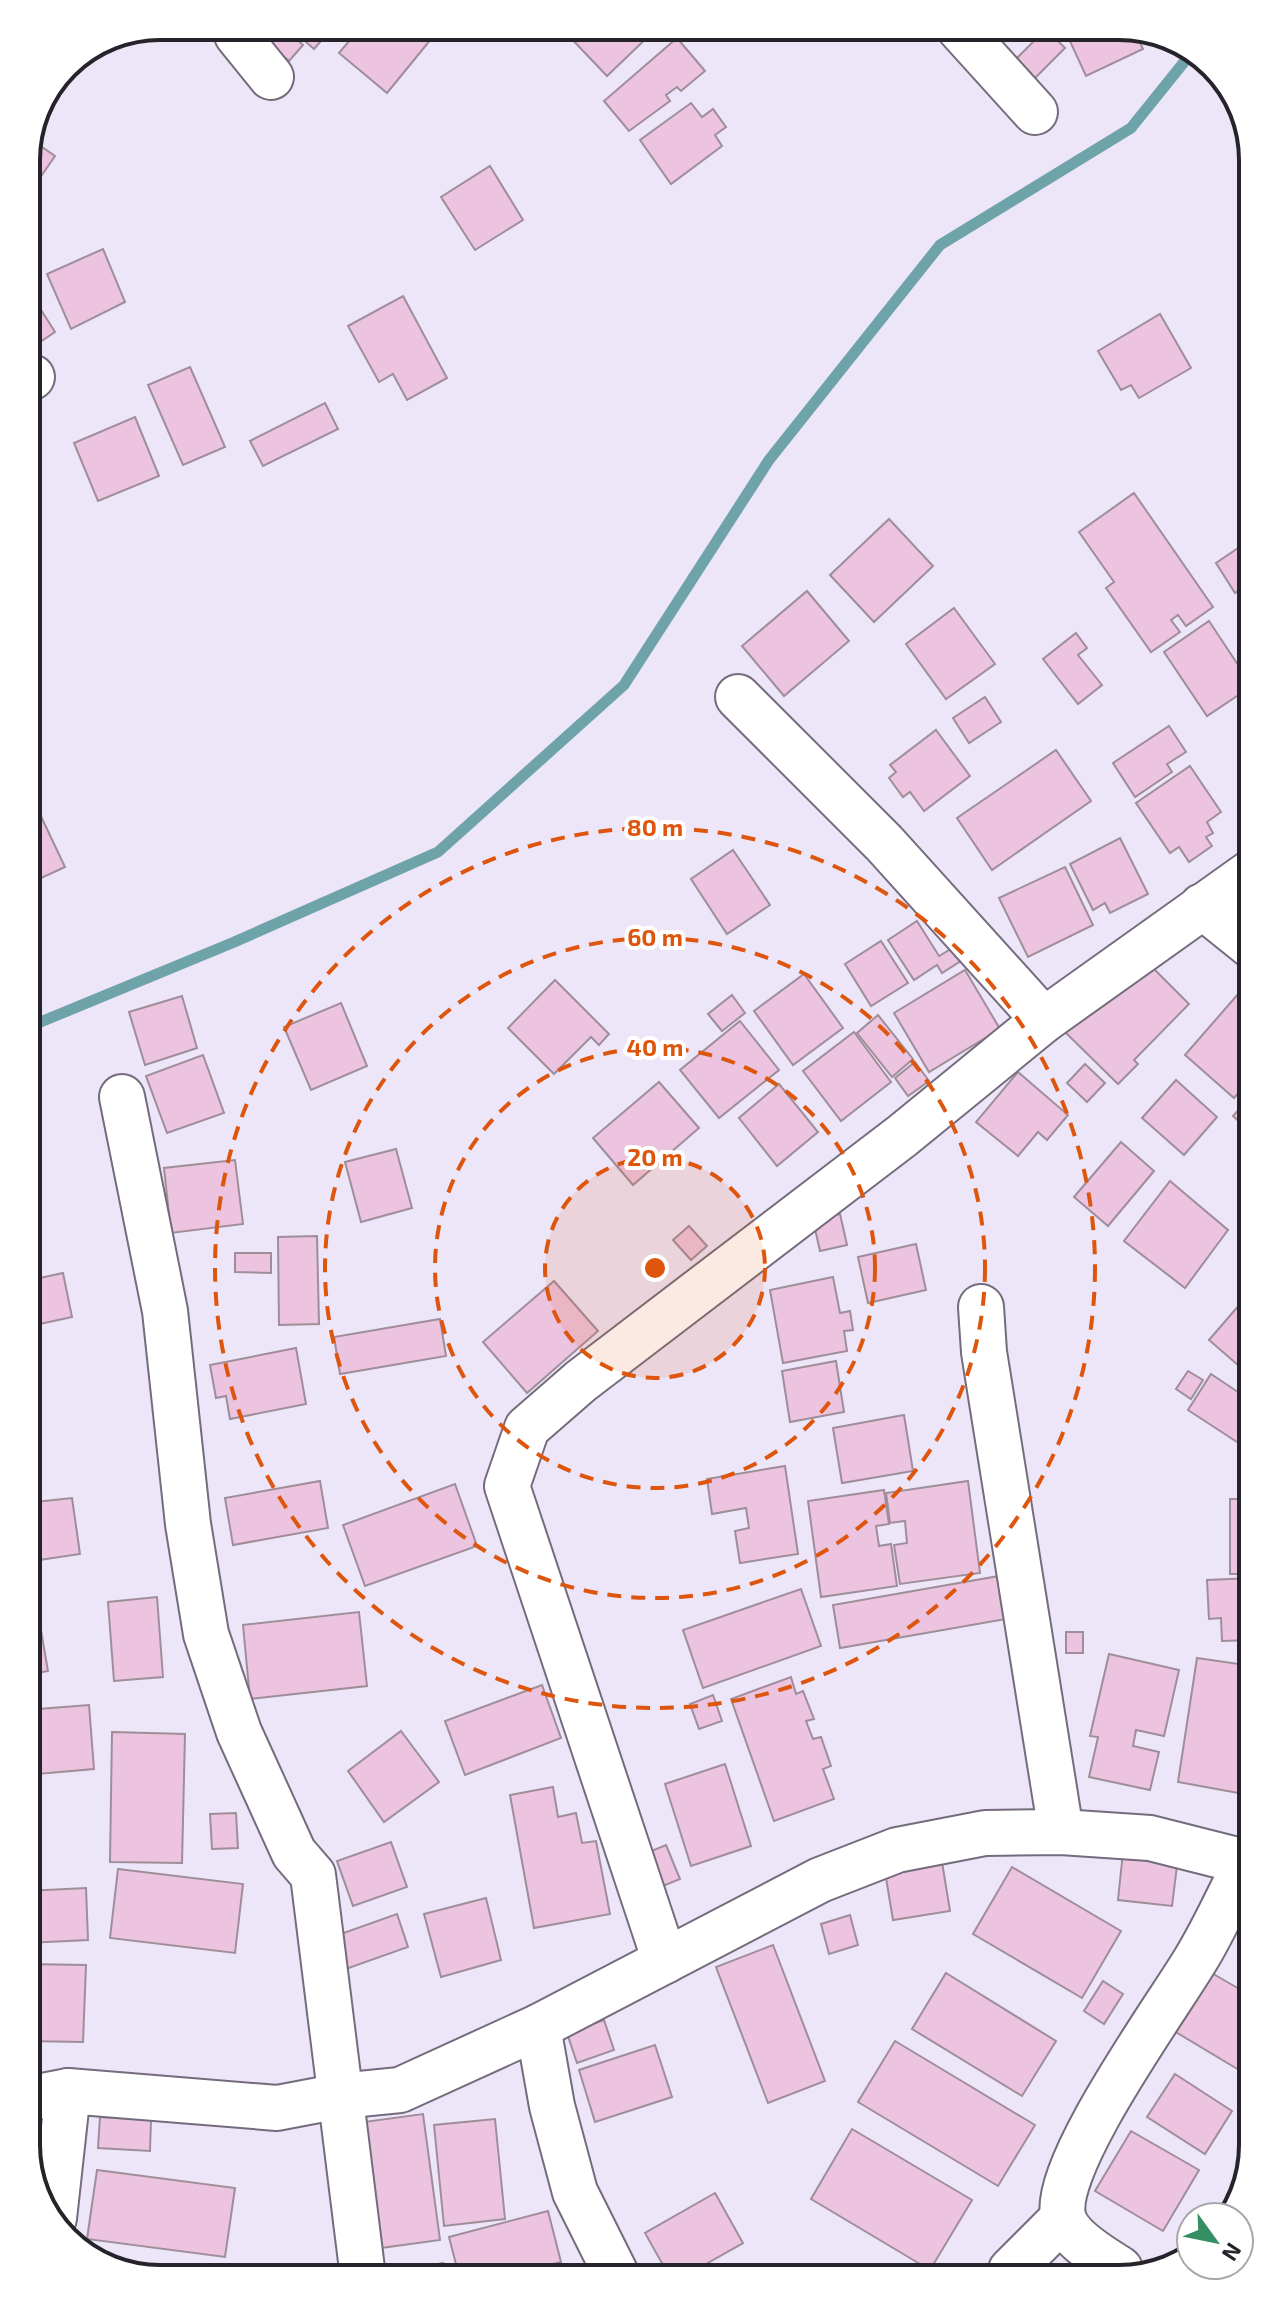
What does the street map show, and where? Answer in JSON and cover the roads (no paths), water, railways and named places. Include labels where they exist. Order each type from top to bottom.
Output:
[{"type":"street","points":[[241,40],[271,77]]},
{"type":"street","points":[[970,40],[1035,112]]},
{"type":"street","points":[[738,697],[884,843],[1044,1020]]},
{"type":"street","points":[[665,1961],[507,1486],[527,1428],[581,1381],[902,1136],[1044,1020],[1239,881]]},
{"type":"street","points":[[1202,906],[1239,936]]},
{"type":"street","points":[[122,1097],[165,1311],[188,1524],[206,1634],[239,1732],[294,1853],[313,1875],[361,2265]]},
{"type":"street","points":[[981,1307],[984,1352],[1061,1832]]},
{"type":"street","points":[[53,2200],[47,2095],[277,2108],[340,2096],[400,2090],[538,2027],[820,1880],[897,1850],[985,1833],[1061,1832],[1150,1838],[1239,1859]]},
{"type":"street","points":[[1114,2265],[1077,2238],[1063,2218],[1063,2192],[1084,2141],[1199,1955],[1239,1882]]},
{"type":"street","points":[[538,2027],[552,2106],[575,2192],[612,2265]]},
{"type":"street","points":[[1016,2265],[1063,2218]]},
{"type":"waterway","points":[[40,1022],[232,943],[438,852],[624,685],[769,460],[940,245],[1131,128],[1186,60]]}]
